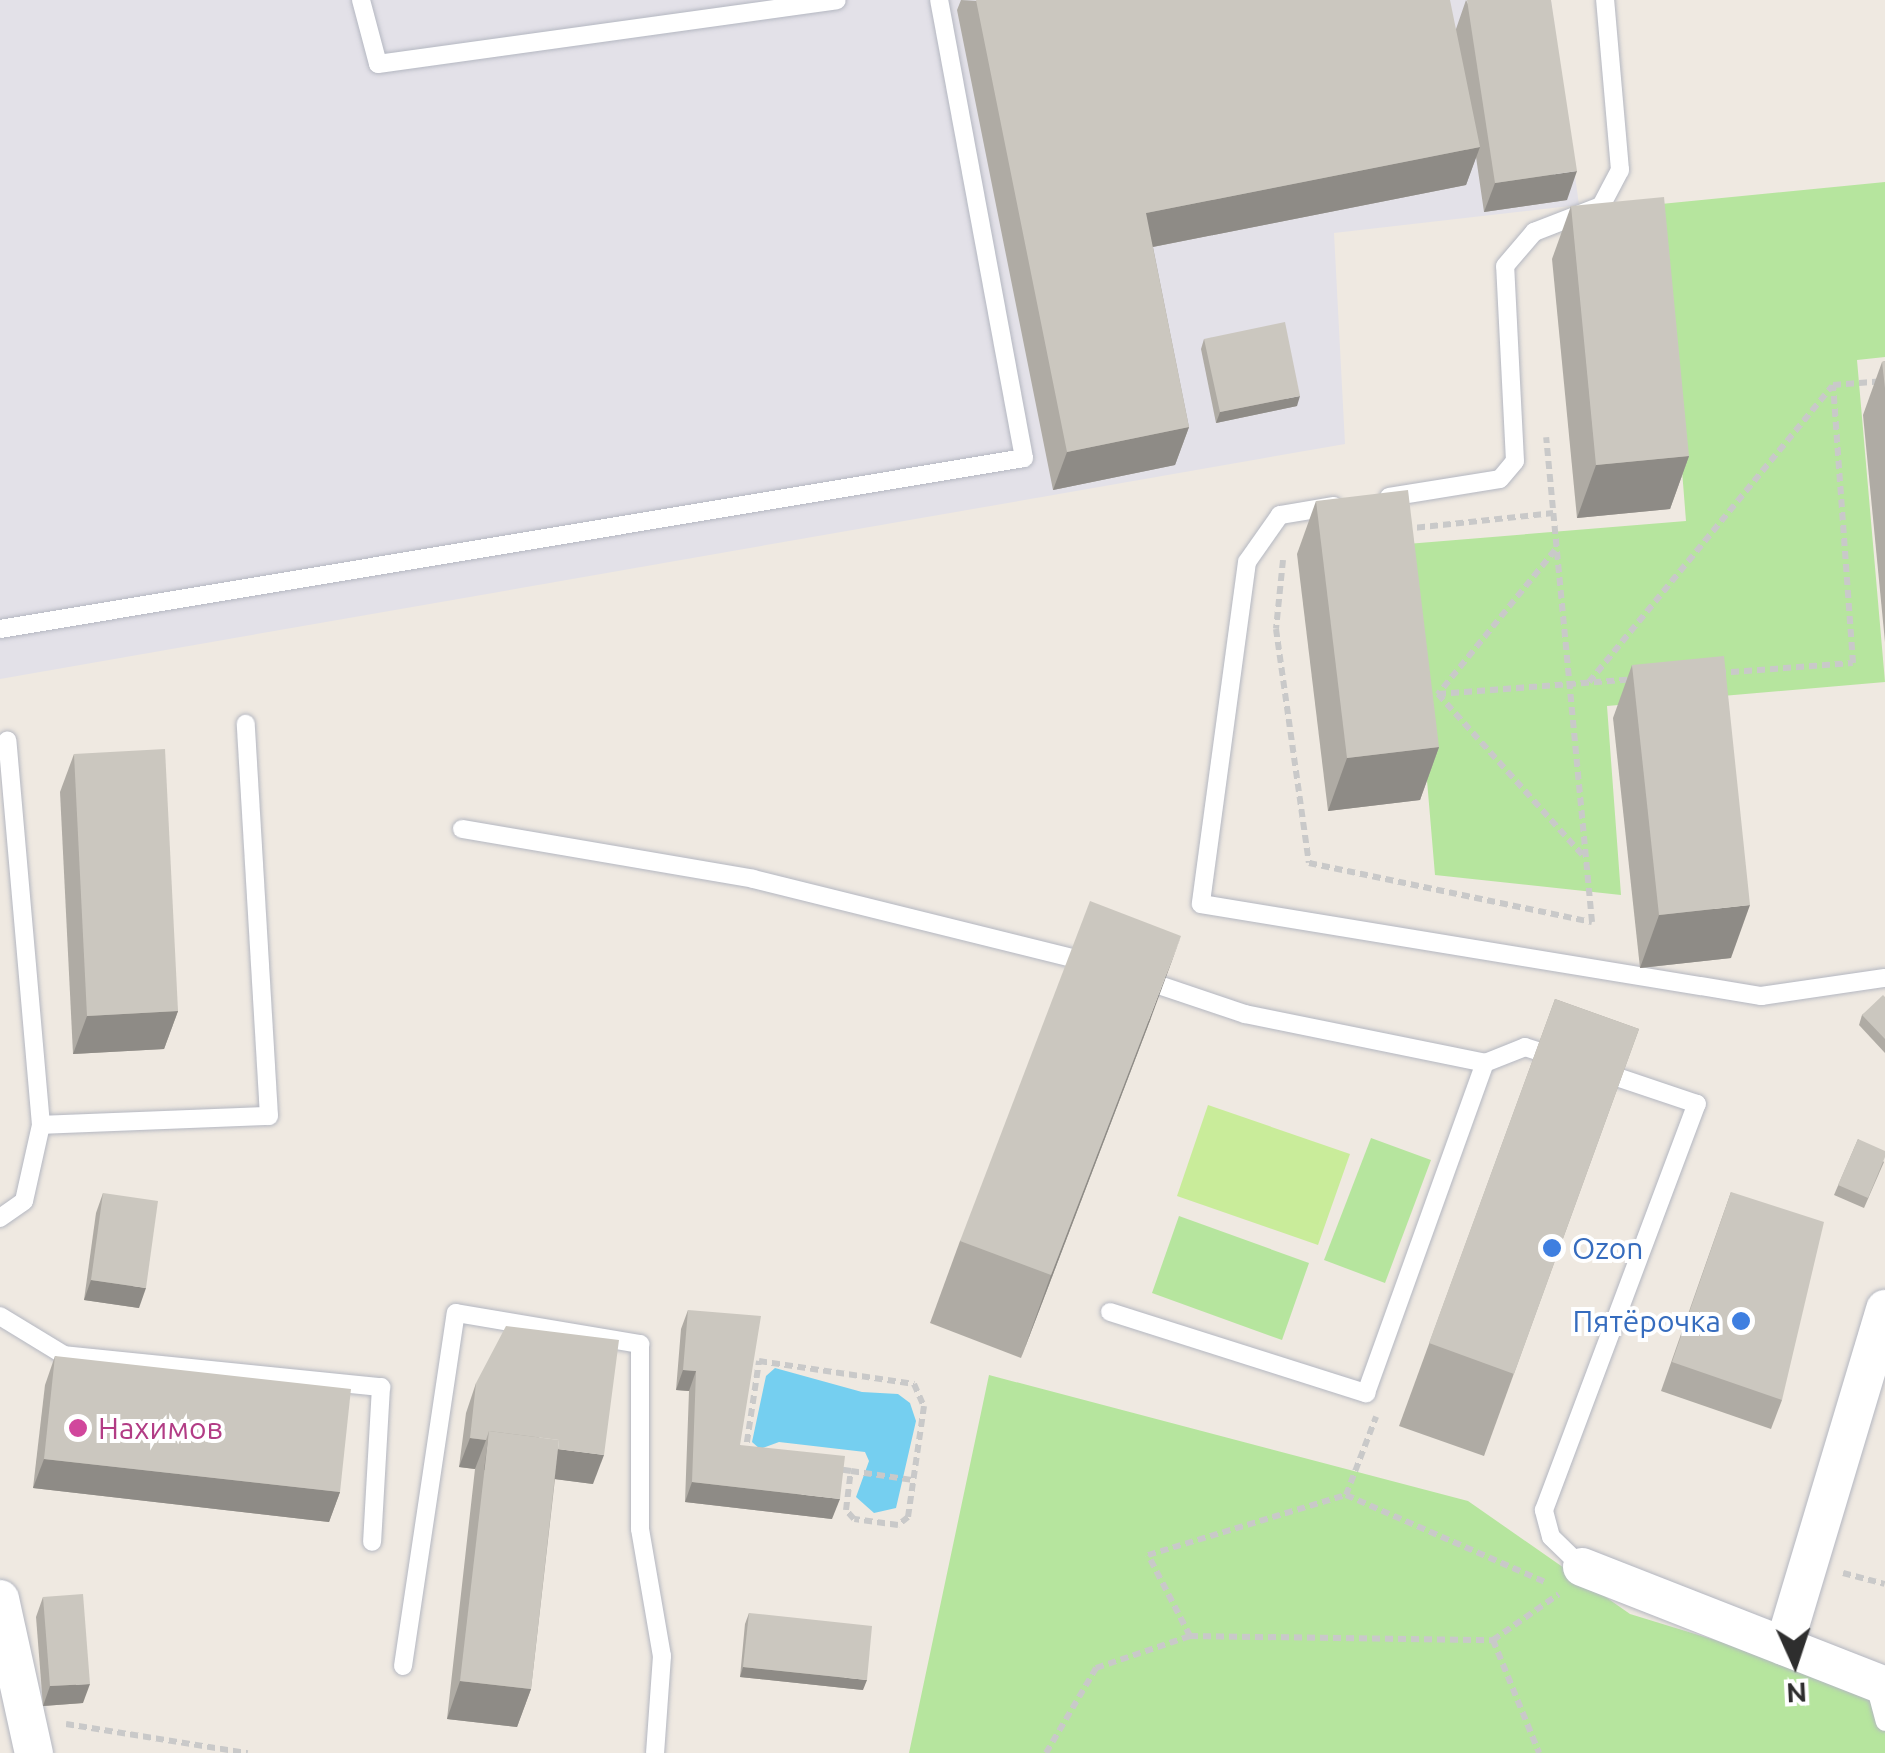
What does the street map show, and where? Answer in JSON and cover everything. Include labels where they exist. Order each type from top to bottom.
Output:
[{"type":"street","points":[[1784,1646],[1885,1309]]},
{"type":"street","points":[[1572,1579],[1784,1646],[1880,1685]]},
{"type":"street","points":[[0,1599],[32,1736]]},
{"type":"lane","points":[[361,0],[378,64],[836,0]]},
{"type":"lane","points":[[0,629],[1024,458],[939,0]]},
{"type":"lane","points":[[1605,0],[1620,170],[1601,206],[1534,232],[1505,266],[1515,461],[1500,480],[1280,515],[1248,562],[1200,904],[1761,996],[1885,978]]},
{"type":"lane","points":[[42,1125],[269,1116],[246,724]]},
{"type":"lane","points":[[0,1218],[24,1201],[42,1125],[7,740]]},
{"type":"lane","points":[[462,829],[753,879],[1060,952],[1246,1014],[1485,1063],[1525,1047],[1696,1104],[1544,1510],[1572,1579]]},
{"type":"lane","points":[[1110,1312],[1366,1393],[1485,1063]]},
{"type":"lane","points":[[404,1666],[456,1313],[640,1344],[640,1528],[662,1656],[655,1753]]},
{"type":"lane","points":[[0,1316],[64,1354],[381,1387],[372,1542]]},
{"type":"lane","points":[[1880,1685],[1885,1722]]},
{"type":"path","points":[[1589,682],[1833,385],[1885,381]]},
{"type":"path","points":[[1702,674],[1854,663],[1833,385]]},
{"type":"path","points":[[1285,543],[1276,629],[1309,863],[1592,922],[1544,415]]},
{"type":"path","points":[[1400,530],[1553,513]]},
{"type":"path","points":[[1438,694],[1556,550]]},
{"type":"path","points":[[1438,694],[1646,678]]},
{"type":"path","points":[[1438,694],[1585,858]]},
{"type":"path","points":[[852,1471],[846,1510],[854,1519],[898,1525],[908,1516],[924,1406],[914,1384],[759,1360],[745,1455],[913,1480]]},
{"type":"path","points":[[1346,1495],[1381,1406]]},
{"type":"path","points":[[1190,1636],[1148,1555],[1346,1495],[1572,1579]]},
{"type":"path","points":[[1046,1753],[1096,1668],[1190,1636],[1493,1640],[1572,1579]]},
{"type":"path","points":[[1493,1640],[1538,1753]]},
{"type":"path","points":[[32,1736],[248,1753]]},
{"type":"shaded area","points":[[0,0],[1551,0],[1579,205],[1334,233],[1345,444],[0,679]]},
{"type":"green space","points":[[1885,182],[1885,357],[1857,360],[1885,682],[1607,706],[1621,895],[1435,875],[1407,544],[1686,521],[1661,204]]},
{"type":"green space","points":[[1208,1105],[1350,1154],[1318,1245],[1177,1196]]},
{"type":"green space","points":[[1371,1138],[1431,1160],[1385,1283],[1324,1260]]},
{"type":"green space","points":[[1179,1216],[1309,1263],[1282,1340],[1152,1293]]},
{"type":"green space","points":[[989,1375],[1468,1501],[1630,1614],[1885,1692],[1885,1753],[909,1753]]},
{"type":"water","points":[[775,1368],[862,1392],[898,1394],[910,1403],[916,1421],[896,1508],[874,1513],[856,1497],[869,1461],[865,1452],[779,1442],[760,1449],[752,1442],[766,1376]]},
{"type":"building","points":[[976,0],[1450,0],[1480,147],[1146,213],[1189,427],[1067,452]]},
{"type":"building","points":[[1467,0],[1551,0],[1577,171],[1495,183]]},
{"type":"building","points":[[1664,197],[1689,456],[1596,465],[1571,206]]},
{"type":"building","points":[[1285,322],[1300,396],[1220,412],[1204,339]]},
{"type":"building","points":[[1408,490],[1439,747],[1347,758],[1316,501]]},
{"type":"building","points":[[1724,656],[1750,905],[1659,915],[1632,665]]},
{"type":"building","points":[[165,749],[178,1011],[87,1016],[74,754]]},
{"type":"building","points":[[1090,901],[1181,936],[1051,1275],[960,1241]]},
{"type":"building","points":[[1885,997],[1885,1039],[1862,1015]]},
{"type":"building","points":[[1555,999],[1639,1029],[1514,1374],[1429,1343]]},
{"type":"building","points":[[1858,1139],[1885,1151],[1868,1198],[1838,1185]]},
{"type":"building","name":"Пятёрочка","points":[[1731,1192],[1824,1222],[1782,1400],[1672,1362]]},
{"type":"building","points":[[103,1193],[158,1201],[146,1288],[91,1280]]},
{"type":"building","points":[[688,1310],[761,1316],[740,1445],[845,1456],[840,1499],[692,1482],[696,1371],[683,1370]]},
{"type":"building","points":[[506,1326],[619,1340],[604,1455],[558,1449],[559,1440],[489,1431],[486,1440],[470,1438],[476,1383]]},
{"type":"building","points":[[55,1356],[351,1389],[340,1492],[44,1459]]},
{"type":"building","points":[[489,1431],[559,1440],[531,1689],[460,1681]]},
{"type":"building","points":[[83,1594],[90,1684],[50,1686],[43,1597]]},
{"type":"building","points":[[749,1613],[872,1626],[867,1680],[743,1667]]},
{"type":"place","name":"Ozon","points":[[1552,1248]]},
{"type":"place","name":"Пятёрочка","points":[[1741,1321]]},
{"type":"place","name":"Нахимов","points":[[78,1428]]}]
